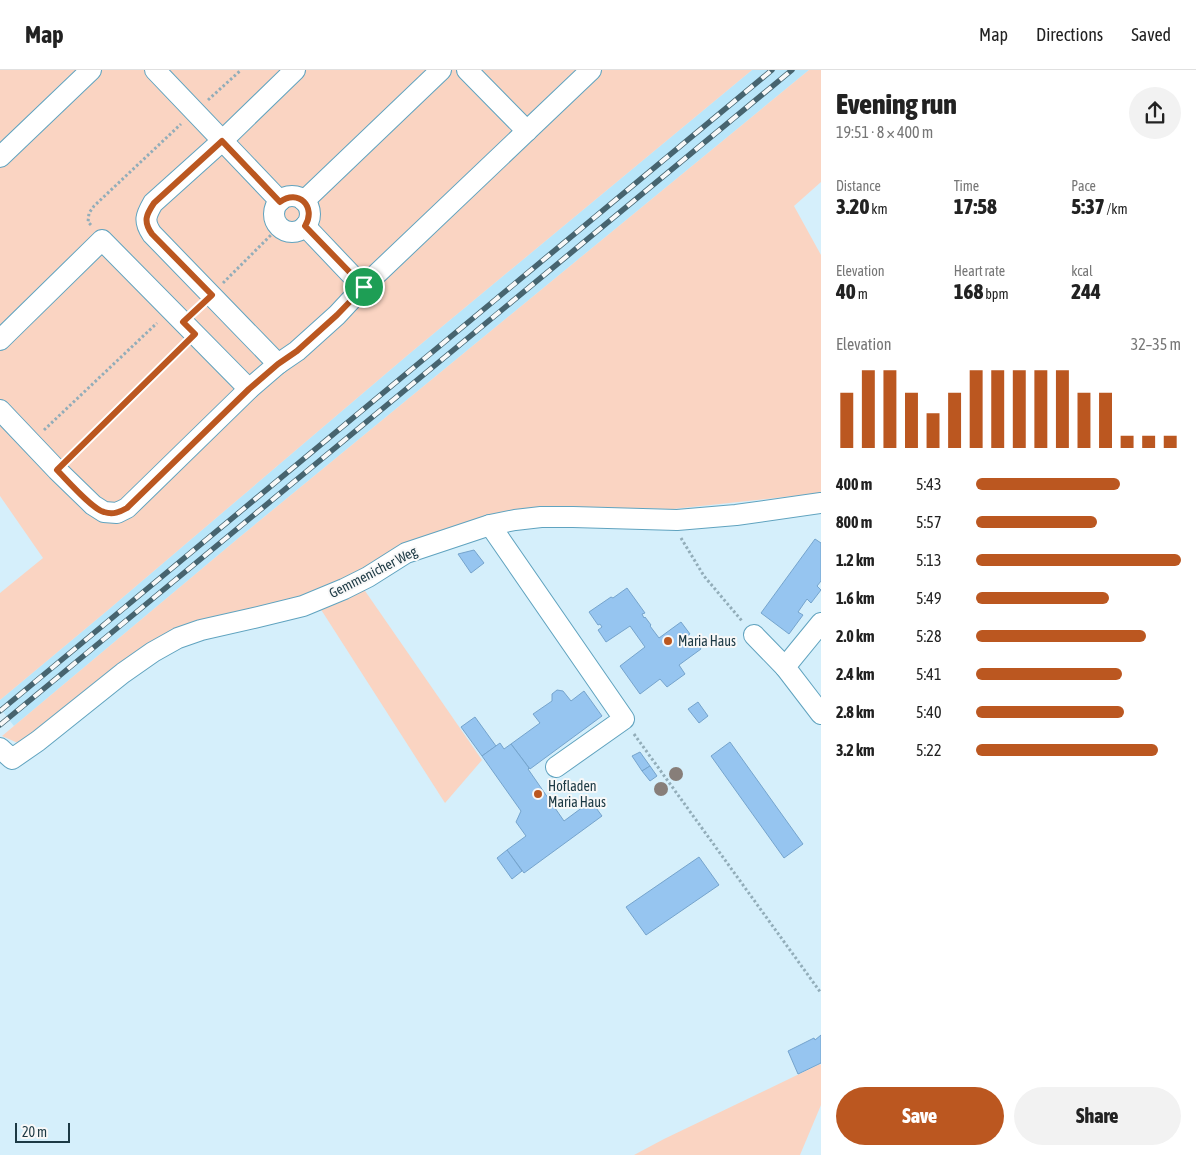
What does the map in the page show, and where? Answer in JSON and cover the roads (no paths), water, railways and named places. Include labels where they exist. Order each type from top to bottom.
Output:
[{"type":"street","points":[[0,157],[91,70]]},
{"type":"street","points":[[155,70],[280,202]]},
{"type":"street","points":[[278,364],[152,234],[146,220],[148,211],[154,203],[222,141],[295,70]]},
{"type":"street","points":[[304,201],[441,70]]},
{"type":"street","points":[[467,70],[527,131]]},
{"type":"street","points":[[0,410],[92,505],[104,512],[117,513],[127,508],[249,389],[278,364],[297,351],[337,315],[591,70]]},
{"type":"street","points":[[289,197],[304,201],[309,216],[305,226],[295,232],[279,227],[274,217],[274,211],[280,202],[289,197]]},
{"type":"street","points":[[305,226],[364,287]]},
{"type":"street","points":[[0,340],[102,240],[249,389]]},
{"type":"street","name":"Gemmenicher Weg","points":[[0,748],[12,759],[38,741],[122,672],[178,638],[201,630],[303,606],[368,577],[406,553],[490,525],[515,520],[549,517],[677,520],[736,515],[821,503]]},
{"type":"street","points":[[490,525],[624,720],[556,767]]},
{"type":"street","points":[[786,667],[821,623]]},
{"type":"street","points":[[754,635],[786,667],[821,714]]},
{"type":"railway","points":[[0,711],[772,70]]},
{"type":"railway","points":[[0,725],[792,70]]},
{"type":"place","name":"Maria Haus","points":[[668,641]]},
{"type":"place","name":"Hofladen Maria Haus","points":[[538,794]]}]
